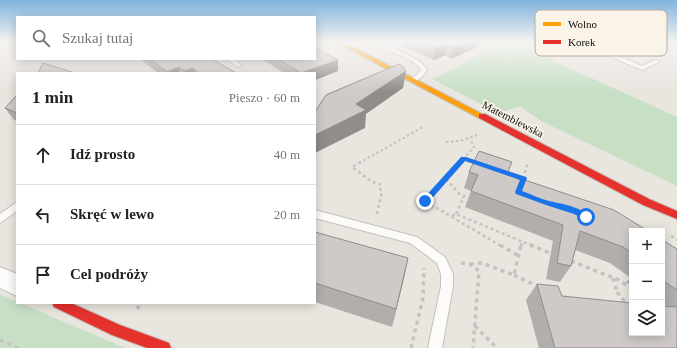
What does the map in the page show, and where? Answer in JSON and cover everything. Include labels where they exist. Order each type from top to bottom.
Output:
[{"type":"street","name":"Matemblewska","points":[[370,58],[646,202],[677,215]]},
{"type":"street","points":[[0,277],[16,285]]},
{"type":"street","points":[[60,304],[117,330],[164,348]]},
{"type":"lane","points":[[409,58],[420,63],[424,69],[421,75],[412,80]]},
{"type":"lane","points":[[618,58],[642,68],[656,62]]},
{"type":"lane","points":[[231,60],[239,66]]},
{"type":"lane","points":[[0,218],[16,207]]},
{"type":"lane","points":[[316,214],[413,240],[441,260],[447,274],[447,286],[435,348]]},
{"type":"path","points":[[379,207],[382,192],[379,187],[380,184],[372,182],[352,167],[423,127]]},
{"type":"path","points":[[470,139],[474,147],[425,201],[519,256]]},
{"type":"path","points":[[446,142],[466,140]]},
{"type":"path","points":[[464,159],[478,164]]},
{"type":"path","points":[[501,171],[523,178]]},
{"type":"path","points":[[521,185],[525,172]]},
{"type":"path","points":[[446,179],[463,198]]},
{"type":"path","points":[[452,216],[456,214],[466,192]]},
{"type":"path","points":[[456,214],[557,255]]},
{"type":"path","points":[[514,275],[522,241]]},
{"type":"path","points":[[564,258],[613,277],[629,287]]},
{"type":"path","points":[[412,348],[425,276],[424,267],[421,263]]},
{"type":"path","points":[[470,264],[482,263],[514,275],[542,288]]},
{"type":"path","points":[[613,277],[616,292],[629,307]]},
{"type":"path","points":[[620,304],[629,302]]},
{"type":"path","points":[[475,326],[497,348]]},
{"type":"path","points":[[0,340],[18,348]]},
{"type":"green space","points":[[474,58],[548,58],[677,117],[677,186],[541,121],[520,106],[499,113],[432,79]]},
{"type":"green space","points":[[0,294],[16,302],[16,304],[22,304],[125,348],[0,348]]},
{"type":"building","points":[[335,58],[338,60],[304,72],[299,72],[280,60]]},
{"type":"building","points":[[151,60],[214,60],[234,72],[198,72],[193,68],[185,71],[179,67],[167,72]]},
{"type":"building","points":[[43,63],[72,72],[38,72]]},
{"type":"building","points":[[399,64],[406,71],[356,104],[366,110],[316,135],[316,110],[326,95]]},
{"type":"building","points":[[16,96],[16,113],[5,108]]},
{"type":"building","points":[[479,151],[512,162],[507,174],[614,210],[643,228],[629,228],[629,251],[623,247],[580,231],[571,266],[557,263],[563,225],[471,191],[478,175],[469,172]]},
{"type":"building","points":[[316,232],[408,258],[396,309],[316,283]]},
{"type":"building","points":[[665,242],[677,249],[677,290],[665,282]]},
{"type":"building","points":[[537,284],[558,286],[562,296],[629,303],[629,336],[665,336],[665,306],[677,307],[677,348],[555,348]]},
{"type":"traffic: slow","points":[[370,58],[482,116]]},
{"type":"traffic: jam","points":[[482,116],[646,202],[677,215]]},
{"type":"traffic: jam","points":[[60,304],[117,330],[164,348]]},
{"type":"route","points":[[425,201],[464,159],[523,178],[518,192],[548,204],[560,206],[577,212],[586,217]]}]
